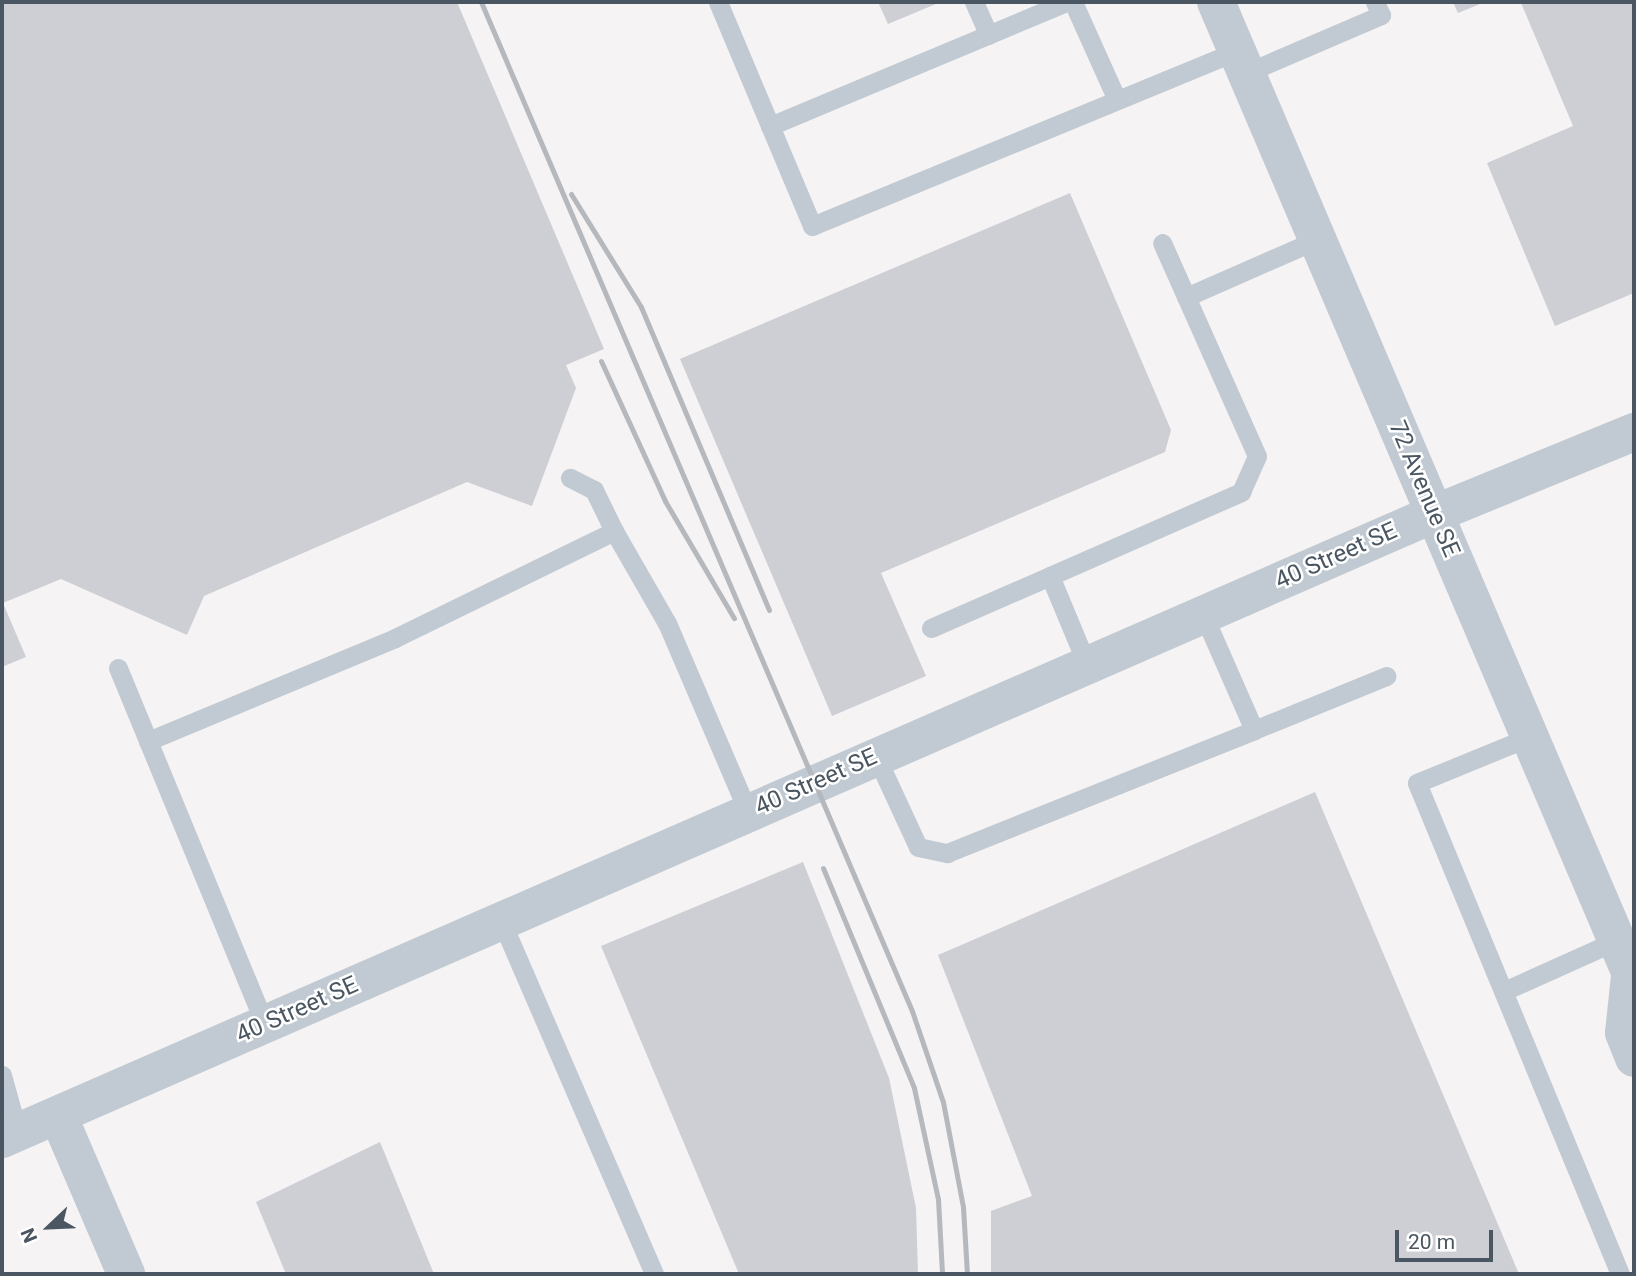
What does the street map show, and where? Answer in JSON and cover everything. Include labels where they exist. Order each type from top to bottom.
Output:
[{"type":"street","name":"72 Avenue SE","points":[[1216,2],[1632,978],[1624,1032],[1634,1058]]},
{"type":"street","name":"40 Street SE","points":[[10,1136],[1434,513],[1634,432]]},
{"type":"street","points":[[58,1115],[126,1274]]},
{"type":"lane","points":[[718,2],[812,226],[1117,100],[1242,62],[1381,15],[1375,2]]},
{"type":"lane","points":[[974,2],[989,35]]},
{"type":"lane","points":[[770,126],[1067,2]]},
{"type":"lane","points":[[1073,2],[1117,100]]},
{"type":"lane","points":[[1186,297],[1318,239]]},
{"type":"lane","points":[[931,628],[1241,492],[1257,456],[1161,243]]},
{"type":"lane","points":[[570,478],[594,490],[614,531],[667,623],[748,811]]},
{"type":"lane","points":[[148,741],[395,638],[614,531]]},
{"type":"lane","points":[[1050,576],[1087,665]]},
{"type":"lane","points":[[1203,614],[1255,730]]},
{"type":"lane","points":[[118,668],[265,1024]]},
{"type":"lane","points":[[876,756],[918,847],[947,853],[1386,676]]},
{"type":"lane","points":[[1529,737],[1418,783],[1620,1274]]},
{"type":"lane","points":[[501,920],[654,1274]]},
{"type":"lane","points":[[1504,991],[1615,941]]},
{"type":"lane","points":[[2,1075],[10,1136]]},
{"type":"building","points":[[2,2],[457,2],[604,349],[566,365],[576,388],[532,506],[467,482],[204,596],[187,635],[61,579],[3,603],[26,657],[2,667]]},
{"type":"building","points":[[878,2],[935,2],[936,4],[888,24]]},
{"type":"building","points":[[1453,2],[1485,2],[1458,13]]},
{"type":"building","points":[[1634,2],[1634,293],[1555,326],[1487,163],[1573,126],[1521,3]]},
{"type":"building","points":[[1070,193],[1171,430],[1165,452],[881,573],[926,676],[832,716],[680,359]]},
{"type":"building","points":[[1315,792],[1519,1274],[991,1274],[991,1211],[1032,1196],[938,955]]},
{"type":"building","points":[[803,862],[889,1078],[916,1208],[918,1274],[739,1274],[601,946]]},
{"type":"building","points":[[380,1142],[434,1274],[286,1274],[256,1202]]},
{"type":"railway","points":[[481,2],[912,1011],[943,1102],[963,1207],[967,1274]]},
{"type":"railway","points":[[571,194],[641,307],[769,610]]},
{"type":"railway","points":[[601,361],[665,501],[734,618]]},
{"type":"railway","points":[[823,868],[914,1088],[938,1199],[942,1274]]}]
